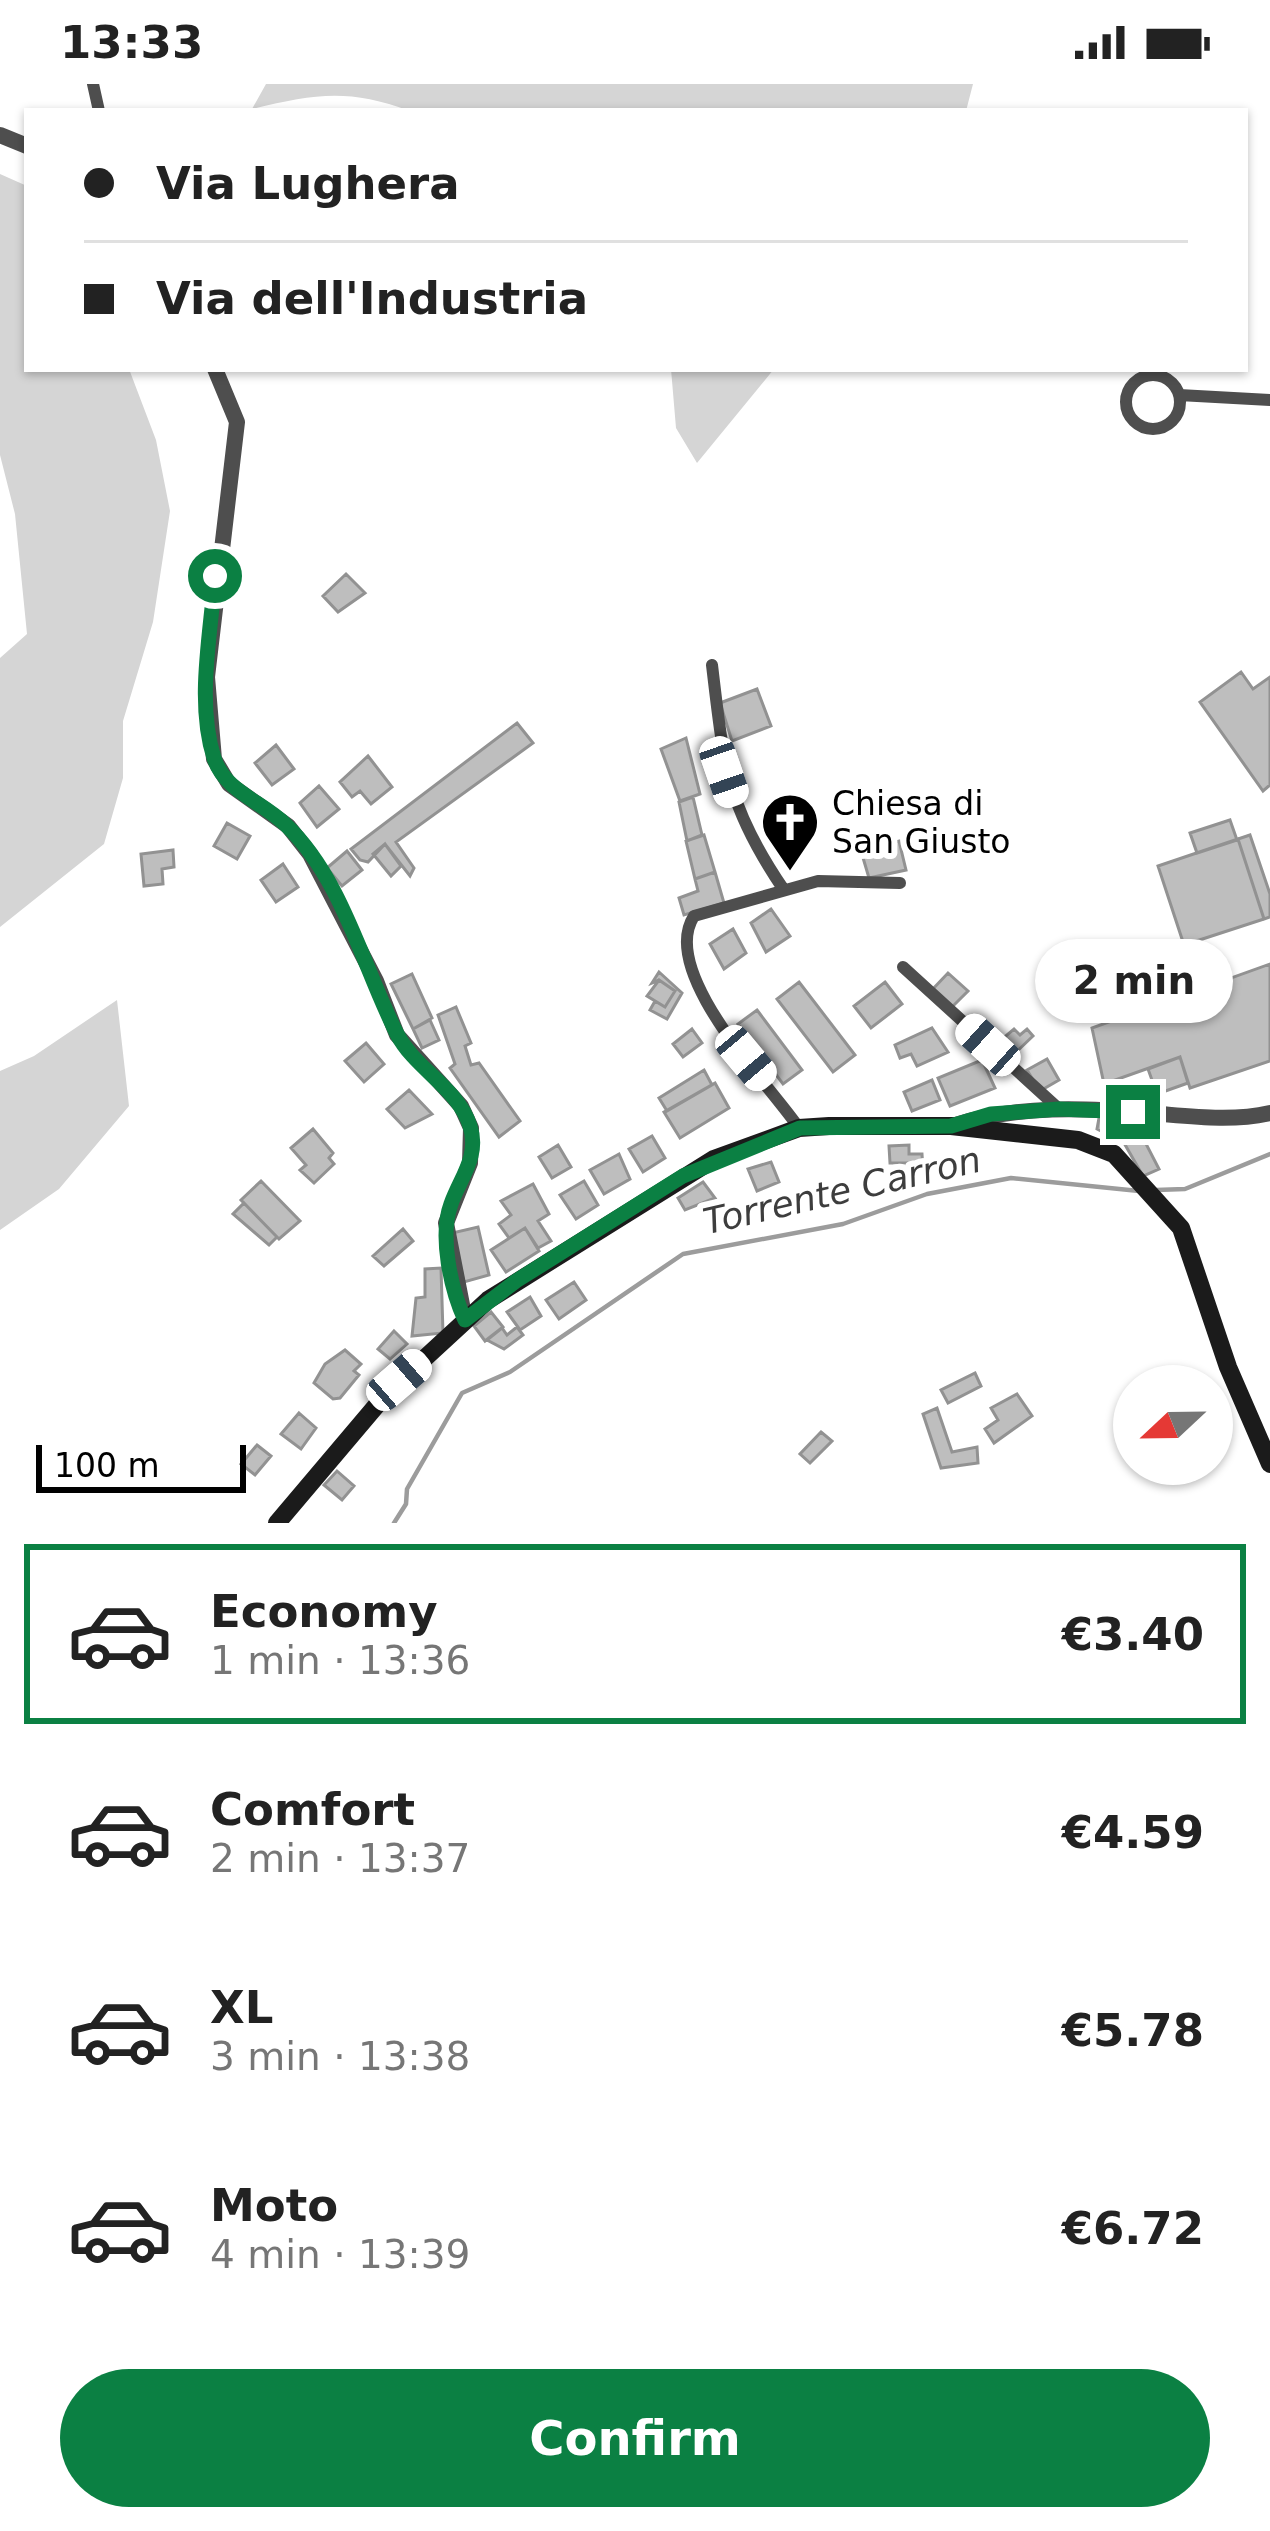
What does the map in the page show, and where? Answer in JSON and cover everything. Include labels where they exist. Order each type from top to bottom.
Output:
[{"type":"main road","points":[[277,1523],[387,1394],[465,1320],[516,1281],[683,1176],[800,1128],[951,1126],[1078,1140],[1114,1154],[1172,1214],[1270,1464]]},
{"type":"street","points":[[216,372],[237,422],[207,677],[214,759],[229,784],[279,818],[310,854],[376,981],[397,1035],[460,1106],[471,1128],[470,1162],[446,1223],[465,1320]]},
{"type":"street","points":[[1143,376],[1169,380],[1179,395],[1173,421],[1158,429],[1140,427],[1125,405],[1129,387],[1143,376]]},
{"type":"street","points":[[1179,395],[1270,400]]},
{"type":"street","points":[[712,665],[724,772],[746,835],[784,890]]},
{"type":"street","points":[[800,1128],[718,1021],[686,956],[687,928],[694,916],[818,880],[900,884]]},
{"type":"street","points":[[903,967],[1059,1109]]},
{"type":"street","points":[[951,1126],[991,1114],[1059,1109],[1202,1117],[1270,1113]]},
{"type":"shaded area","points":[[266,84],[973,84],[967,108],[401,108],[331,96],[253,108]]},
{"type":"shaded area","points":[[0,174],[24,185],[24,372],[130,372],[156,440],[170,511],[153,622],[123,721],[123,778],[104,844],[0,927],[0,658],[27,634],[15,514],[0,455]]},
{"type":"shaded area","points":[[671,372],[772,372],[697,463],[676,428]]},
{"type":"shaded area","points":[[117,1000],[129,1106],[59,1189],[0,1230],[0,1071],[34,1056]]},
{"type":"building","points":[[346,574],[365,593],[338,612],[323,596]]},
{"type":"building","points":[[1241,672],[1253,689],[1270,677],[1270,785],[1263,791],[1200,702]]},
{"type":"building","points":[[757,689],[771,726],[732,741],[720,703]]},
{"type":"building","points":[[517,723],[533,743],[396,842],[414,868],[410,876],[385,844],[368,862],[351,849]]},
{"type":"building","points":[[686,738],[700,794],[680,801],[661,749]]},
{"type":"building","points":[[276,745],[294,769],[272,785],[255,763]]},
{"type":"building","points":[[368,756],[392,787],[371,804],[360,791],[352,797],[340,782]]},
{"type":"building","points":[[319,786],[339,809],[317,827],[300,803]]},
{"type":"building","points":[[693,797],[702,835],[687,841],[679,802]]},
{"type":"building","points":[[1230,820],[1237,840],[1197,853],[1190,833]]},
{"type":"building","points":[[227,823],[250,836],[237,859],[214,846]]},
{"type":"building","points":[[704,835],[715,872],[695,879],[686,841]]},
{"type":"building","points":[[1250,835],[1270,894],[1270,917],[1264,919],[1238,839]]},
{"type":"building","points":[[1238,839],[1264,919],[1184,945],[1158,866]]},
{"type":"building","points":[[899,841],[906,870],[869,878],[861,851]]},
{"type":"building","points":[[385,844],[401,866],[391,876],[373,854]]},
{"type":"building","points":[[173,850],[174,867],[162,869],[163,884],[144,886],[141,854]]},
{"type":"building","points":[[347,851],[362,870],[342,886],[327,868]]},
{"type":"building","points":[[283,864],[298,887],[276,902],[261,880]]},
{"type":"building","points":[[715,872],[724,903],[684,915],[679,898],[698,891],[695,879]]},
{"type":"building","points":[[771,909],[790,936],[766,952],[751,923]]},
{"type":"building","points":[[733,929],[746,953],[724,969],[710,944]]},
{"type":"building","points":[[1270,964],[1270,1061],[1190,1088],[1180,1057],[1104,1084],[1092,1028]]},
{"type":"building","points":[[659,972],[682,993],[667,1019],[650,1010],[655,1001],[665,1007],[675,991],[659,980],[652,983]]},
{"type":"building","points":[[948,973],[968,991],[950,1009],[931,991]]},
{"type":"building","points":[[412,974],[432,1018],[413,1029],[391,984]]},
{"type":"building","points":[[659,980],[675,991],[665,1007],[647,996]]},
{"type":"building","points":[[799,982],[855,1055],[833,1072],[777,999]]},
{"type":"building","points":[[885,982],[902,1004],[871,1028],[854,1006]]},
{"type":"building","points":[[456,1007],[471,1043],[465,1046],[471,1065],[479,1063],[520,1121],[499,1137],[450,1068],[455,1064],[438,1015]]},
{"type":"building","points":[[757,1010],[802,1070],[783,1084],[738,1024]]},
{"type":"building","points":[[430,1020],[439,1040],[422,1048],[413,1029]]},
{"type":"building","points":[[932,1028],[948,1052],[917,1066],[911,1054],[900,1058],[895,1045]]},
{"type":"building","points":[[692,1029],[702,1043],[683,1057],[673,1044]]},
{"type":"building","points":[[1014,1029],[1020,1035],[1027,1029],[1033,1036],[1009,1059],[995,1045]]},
{"type":"building","points":[[366,1043],[384,1064],[364,1082],[345,1061]]},
{"type":"building","points":[[1180,1057],[1188,1083],[1157,1094],[1148,1069]]},
{"type":"building","points":[[1047,1059],[1059,1080],[1040,1091],[1027,1070]]},
{"type":"building","points":[[982,1060],[995,1088],[950,1106],[938,1078]]},
{"type":"building","points":[[704,1070],[712,1085],[667,1111],[659,1098]]},
{"type":"building","points":[[932,1080],[940,1100],[912,1111],[904,1092]]},
{"type":"building","points":[[715,1083],[729,1108],[680,1138],[664,1112]]},
{"type":"building","points":[[409,1090],[432,1114],[405,1128],[387,1109]]},
{"type":"building","points":[[1099,1118],[1121,1120],[1121,1131],[1141,1134],[1159,1169],[1143,1176],[1124,1143],[1097,1129]]},
{"type":"building","points":[[313,1129],[333,1153],[329,1158],[334,1164],[314,1183],[300,1170],[306,1165],[291,1148]]},
{"type":"building","points":[[652,1136],[665,1158],[643,1172],[629,1149]]},
{"type":"building","points":[[558,1145],[571,1167],[552,1178],[539,1157]]},
{"type":"building","points":[[909,1145],[909,1154],[922,1154],[923,1171],[906,1172],[907,1163],[890,1163],[889,1146]]},
{"type":"building","points":[[619,1154],[630,1179],[604,1194],[590,1170]]},
{"type":"building","points":[[771,1162],[779,1182],[757,1191],[748,1169]]},
{"type":"building","points":[[261,1181],[300,1221],[279,1239],[241,1200]]},
{"type":"building","points":[[584,1181],[598,1205],[576,1219],[560,1195]]},
{"type":"building","points":[[703,1182],[715,1198],[685,1210],[678,1198]]},
{"type":"building","points":[[533,1184],[549,1214],[538,1221],[551,1241],[538,1248],[525,1228],[509,1238],[499,1224],[511,1215],[501,1201]]},
{"type":"building","points":[[244,1203],[277,1237],[269,1245],[233,1214]]},
{"type":"building","points":[[478,1227],[489,1275],[464,1282],[452,1233]]},
{"type":"building","points":[[525,1228],[539,1251],[506,1272],[491,1250]]},
{"type":"building","points":[[403,1229],[413,1241],[384,1266],[373,1256]]},
{"type":"building","points":[[441,1268],[443,1333],[412,1336],[416,1298],[425,1297],[425,1269]]},
{"type":"building","points":[[574,1282],[586,1300],[559,1319],[546,1300]]},
{"type":"building","points":[[530,1297],[541,1316],[520,1330],[507,1312]]},
{"type":"building","points":[[491,1312],[503,1327],[485,1341],[474,1326]]},
{"type":"building","points":[[517,1327],[523,1335],[504,1349],[487,1340],[502,1328],[507,1335]]},
{"type":"building","points":[[394,1331],[407,1344],[390,1359],[378,1349]]},
{"type":"building","points":[[345,1350],[361,1364],[354,1371],[359,1375],[340,1398],[333,1399],[314,1383],[325,1364]]},
{"type":"building","points":[[975,1373],[981,1386],[948,1403],[941,1390]]},
{"type":"building","points":[[1017,1394],[1032,1416],[994,1443],[985,1429],[998,1420],[991,1408]]},
{"type":"building","points":[[937,1408],[952,1452],[977,1447],[978,1463],[941,1468],[923,1414]]},
{"type":"building","points":[[299,1413],[316,1428],[301,1449],[281,1434]]},
{"type":"building","points":[[821,1432],[832,1441],[810,1463],[800,1454]]},
{"type":"building","points":[[257,1445],[271,1456],[255,1475],[241,1464]]},
{"type":"building","points":[[337,1471],[354,1486],[342,1500],[324,1485]]},
{"type":"waterway","name":"Torrente Carron","points":[[1156,1190],[1185,1189],[1270,1154]]},
{"type":"waterway","name":"Torrente Carron","points":[[394,1523],[406,1504],[407,1489],[462,1393],[510,1372],[683,1254],[843,1224],[927,1194],[1011,1178],[1139,1191]]},
{"type":"place","name":"Chiesa di San Giusto","points":[[790,873]]},
{"type":"route","points":[[215,576],[207,677],[210,740],[220,774],[279,818],[310,854],[376,981],[397,1035],[460,1106],[471,1128],[470,1162],[446,1223],[465,1320],[516,1281],[683,1176],[714,1159],[800,1128],[951,1126],[991,1114],[1059,1109],[1133,1112]]}]
